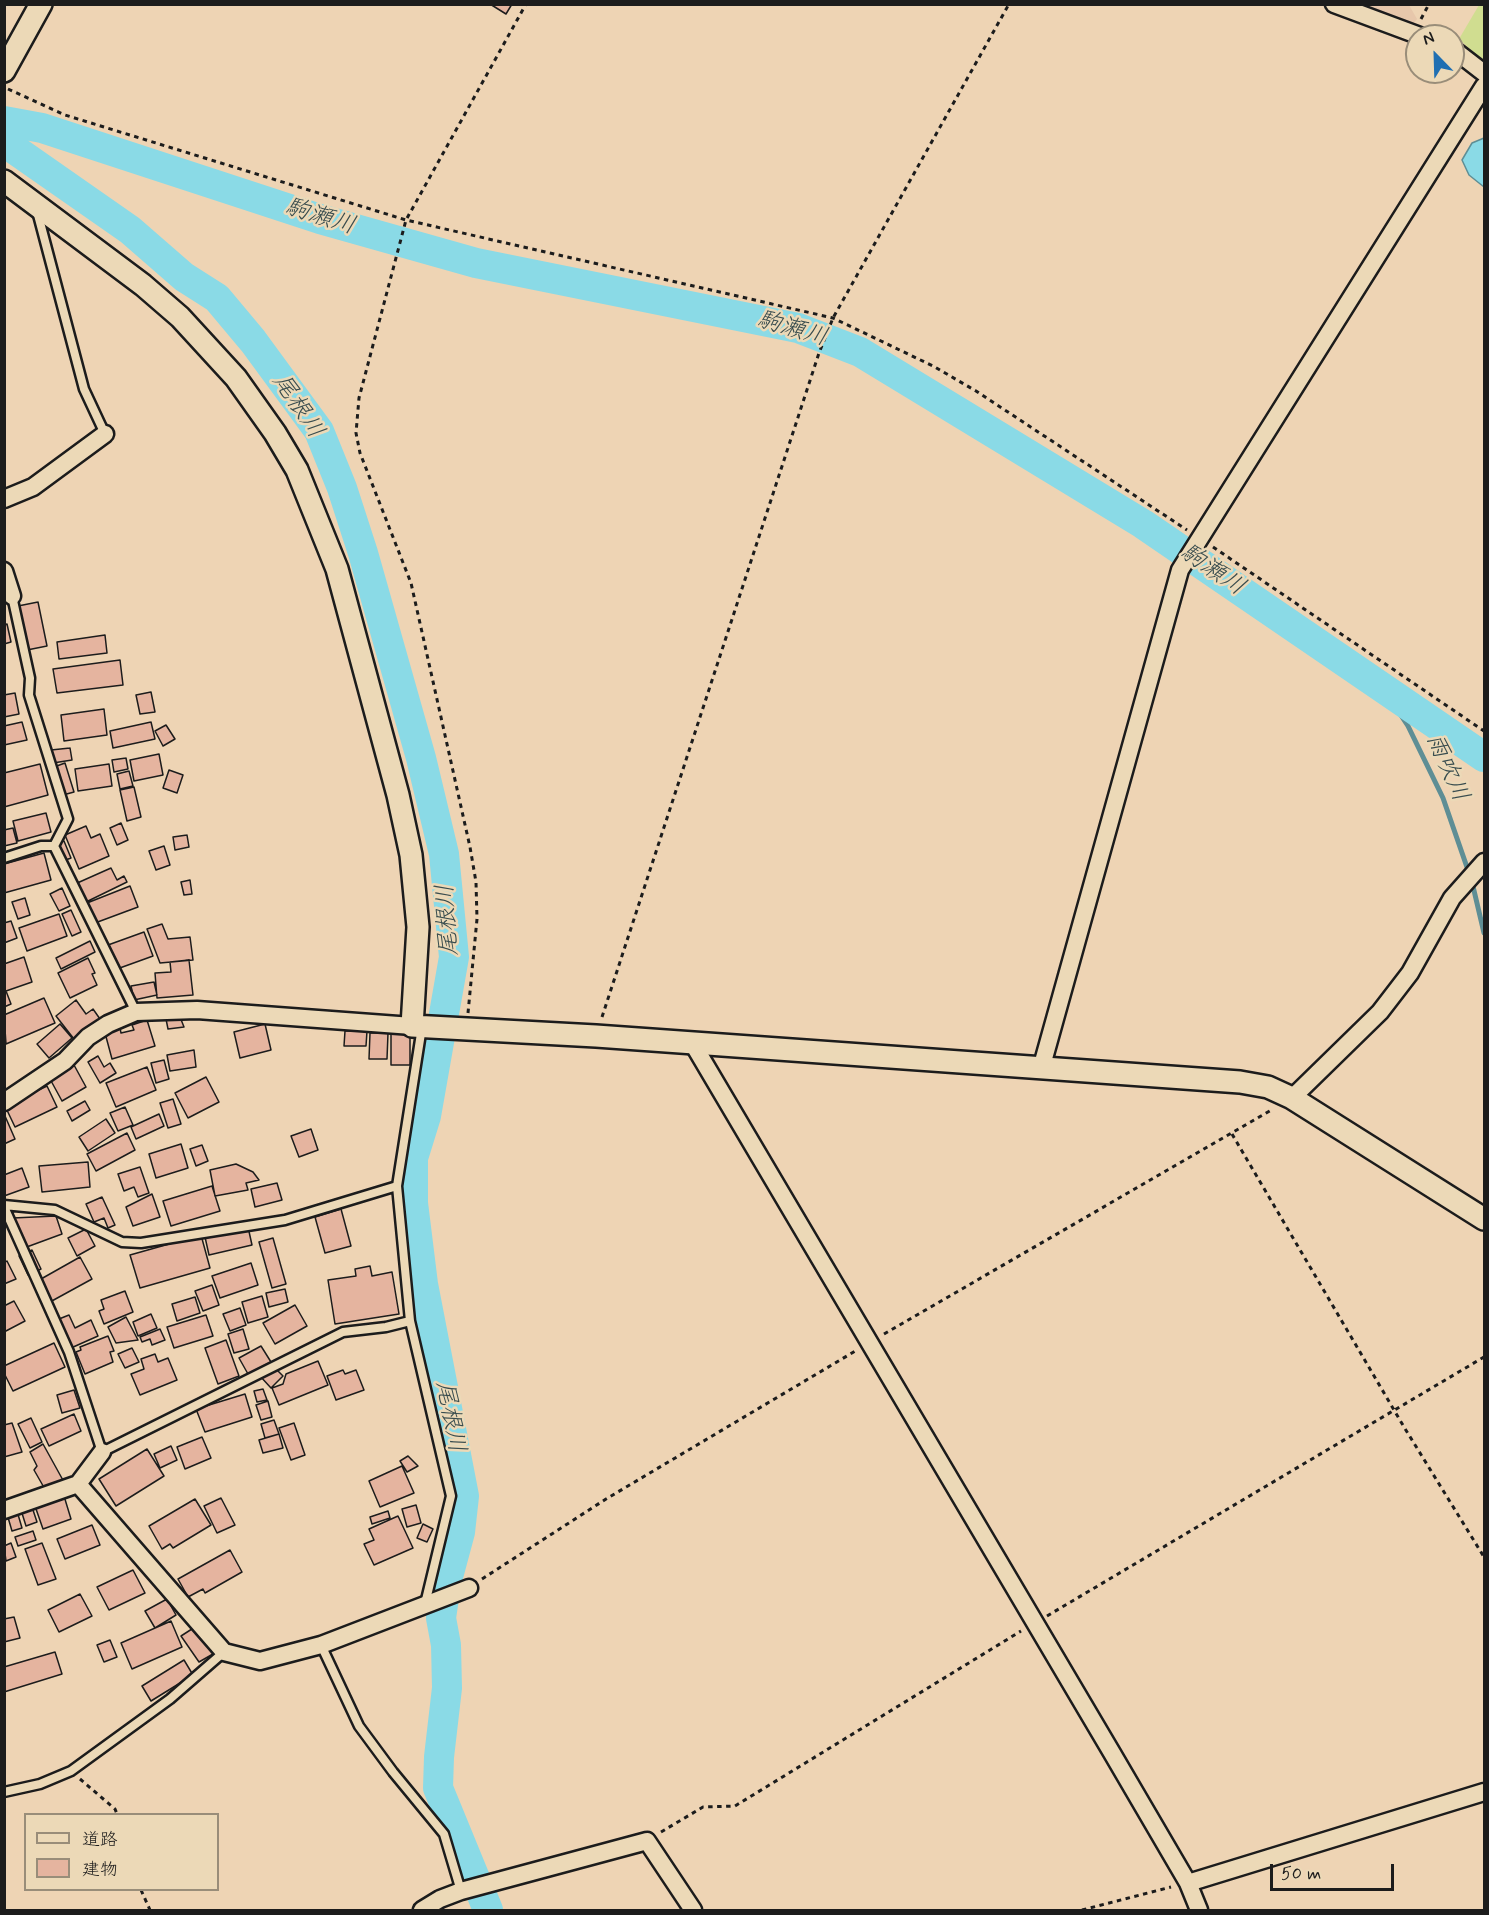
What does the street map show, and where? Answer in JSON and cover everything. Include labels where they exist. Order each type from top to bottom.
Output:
[{"type":"street","points":[[4,71],[42,4]]},
{"type":"street","points":[[1334,4],[1405,30]]},
{"type":"street","points":[[1465,58],[1485,73]]},
{"type":"street","points":[[1041,1069],[1180,570],[1485,86]]},
{"type":"street","points":[[4,180],[143,285],[209,347],[243,387],[297,470],[337,569],[395,784],[411,855],[418,927],[421,1025]]},
{"type":"street","points":[[4,499],[33,487],[105,434]]},
{"type":"street","points":[[4,571],[12,596]]},
{"type":"street","points":[[1292,1098],[1380,1012],[1410,973],[1452,898],[1478,869]]},
{"type":"street","points":[[4,1102],[65,1061],[88,1038],[108,1024],[136,1012],[197,1010],[1240,1082],[1268,1088],[1292,1098],[1485,1219]]},
{"type":"street","points":[[693,1044],[1188,1883],[1199,1911]]},
{"type":"street","points":[[4,1510],[78,1484],[102,1452]]},
{"type":"street","points":[[78,1484],[224,1652],[260,1661],[321,1645],[469,1587]]},
{"type":"street","points":[[1188,1883],[1485,1792]]},
{"type":"street","points":[[422,1911],[440,1899],[461,1891],[647,1841],[693,1911]]},
{"type":"lane","points":[[35,202],[84,389],[105,434]]},
{"type":"lane","points":[[12,596],[30,678],[29,695],[68,819],[54,846]]},
{"type":"lane","points":[[4,858],[41,846],[54,846]]},
{"type":"lane","points":[[54,846],[136,1012]]},
{"type":"lane","points":[[421,1025],[397,1186],[410,1321],[451,1496],[425,1605]]},
{"type":"lane","points":[[397,1186],[285,1220],[141,1243],[122,1242],[55,1210],[4,1206],[69,1352],[102,1452],[343,1332],[386,1328],[410,1321]]},
{"type":"lane","points":[[321,1645],[360,1726],[393,1772],[444,1834],[461,1891]]},
{"type":"lane","points":[[4,1792],[40,1784],[71,1771],[170,1699],[224,1652]]},
{"type":"path","points":[[461,1027],[477,919],[476,882],[470,848],[411,583],[360,453],[356,433],[359,398],[406,220],[526,4]]},
{"type":"path","points":[[596,1036],[819,352],[833,318],[1009,4]]},
{"type":"path","points":[[4,87],[65,115],[406,220],[833,318],[914,356],[976,391],[1198,542],[1485,730]]},
{"type":"path","points":[[469,1587],[606,1499],[868,1343],[1292,1098]]},
{"type":"path","points":[[1232,1134],[1485,1557]]},
{"type":"path","points":[[647,1841],[703,1807],[735,1806],[1036,1623],[1485,1357]]},
{"type":"path","points":[[71,1771],[115,1809],[116,1813]]},
{"type":"path","points":[[1082,1911],[1188,1883]]},
{"type":"path","points":[[141,1891],[150,1911]]},
{"type":"shaded area","points":[[1348,5],[1409,5],[1417,19],[1413,24],[1406,24]]},
{"type":"green space","points":[[1479,5],[1484,5],[1484,62],[1465,45],[1465,29]]},
{"type":"water","points":[[1484,138],[1484,187],[1469,175],[1462,160],[1472,143]]},
{"type":"building","points":[[490,4],[512,4],[506,14]]},
{"type":"building","points":[[38,602],[47,646],[27,650],[18,606]]},
{"type":"building","points":[[7,624],[11,642],[4,644],[4,625]]},
{"type":"building","points":[[105,635],[107,653],[59,659],[57,642]]},
{"type":"building","points":[[120,660],[123,685],[57,693],[53,669]]},
{"type":"building","points":[[151,692],[155,712],[140,714],[136,695]]},
{"type":"building","points":[[15,693],[19,714],[4,717],[4,695]]},
{"type":"building","points":[[104,709],[107,735],[64,741],[61,715]]},
{"type":"building","points":[[22,722],[27,740],[4,745],[4,726]]},
{"type":"building","points":[[151,722],[155,739],[113,748],[110,731]]},
{"type":"building","points":[[166,725],[175,739],[163,746],[155,731]]},
{"type":"building","points":[[70,748],[72,760],[53,763],[51,750]]},
{"type":"building","points":[[159,754],[163,775],[134,781],[130,760]]},
{"type":"building","points":[[126,758],[128,769],[114,772],[112,760]]},
{"type":"building","points":[[65,763],[74,792],[63,795],[54,767]]},
{"type":"building","points":[[40,764],[48,795],[4,807],[4,773]]},
{"type":"building","points":[[109,764],[112,786],[78,791],[75,769]]},
{"type":"building","points":[[169,770],[183,775],[177,793],[163,788]]},
{"type":"building","points":[[129,771],[133,786],[120,789],[117,774]]},
{"type":"building","points":[[134,787],[141,817],[127,821],[120,790]]},
{"type":"building","points":[[46,813],[51,832],[18,841],[13,821]]},
{"type":"building","points":[[121,823],[128,840],[117,845],[110,828]]},
{"type":"building","points":[[86,826],[91,838],[100,834],[109,856],[79,869],[65,835]]},
{"type":"building","points":[[13,828],[17,843],[4,846],[4,830]]},
{"type":"building","points":[[187,835],[189,847],[175,850],[173,837]]},
{"type":"building","points":[[64,841],[71,858],[63,861],[56,844]]},
{"type":"building","points":[[164,846],[170,865],[156,870],[149,851]]},
{"type":"building","points":[[44,853],[51,880],[4,893],[4,864]]},
{"type":"building","points":[[111,868],[117,880],[124,876],[127,882],[84,903],[75,884]]},
{"type":"building","points":[[190,880],[192,894],[184,895],[181,882]]},
{"type":"building","points":[[130,886],[138,907],[95,923],[87,903]]},
{"type":"building","points":[[62,888],[70,906],[59,911],[50,894]]},
{"type":"building","points":[[25,898],[30,915],[18,919],[12,902]]},
{"type":"building","points":[[71,910],[81,932],[72,936],[62,914]]},
{"type":"building","points":[[59,914],[67,936],[27,951],[19,928]]},
{"type":"building","points":[[11,921],[17,938],[4,943],[4,923]]},
{"type":"building","points":[[162,924],[168,939],[190,937],[193,960],[160,963],[147,929]]},
{"type":"building","points":[[144,932],[153,956],[117,969],[108,945]]},
{"type":"building","points":[[90,941],[95,952],[61,969],[56,958]]},
{"type":"building","points":[[24,957],[32,982],[6,991],[11,1004],[4,1007],[4,964]]},
{"type":"building","points":[[88,958],[95,973],[92,974],[97,985],[70,998],[58,973]]},
{"type":"building","points":[[189,960],[193,995],[157,998],[155,973],[171,972],[170,962]]},
{"type":"building","points":[[154,982],[157,995],[134,1000],[131,986]]},
{"type":"building","points":[[44,998],[55,1023],[6,1044],[4,1015]]},
{"type":"building","points":[[76,1000],[86,1014],[93,1009],[100,1019],[74,1039],[56,1016]]},
{"type":"building","points":[[180,1017],[184,1027],[168,1029],[166,1019]]},
{"type":"building","points":[[147,1020],[155,1046],[112,1059],[105,1033],[120,1028],[121,1033],[134,1030],[132,1025]]},
{"type":"building","points":[[60,1024],[72,1038],[49,1058],[37,1044]]},
{"type":"building","points":[[265,1024],[271,1050],[240,1058],[234,1032]]},
{"type":"building","points":[[345,1031],[367,1031],[366,1046],[344,1046]]},
{"type":"building","points":[[370,1033],[388,1033],[387,1059],[369,1059]]},
{"type":"building","points":[[391,1034],[410,1034],[410,1065],[391,1065]]},
{"type":"building","points":[[194,1050],[196,1067],[170,1071],[167,1055]]},
{"type":"building","points":[[98,1056],[104,1067],[110,1063],[116,1073],[100,1083],[88,1062]]},
{"type":"building","points":[[164,1060],[169,1079],[156,1083],[151,1063]]},
{"type":"building","points":[[74,1065],[86,1087],[62,1101],[50,1079]]},
{"type":"building","points":[[147,1067],[156,1090],[116,1107],[106,1083]]},
{"type":"building","points":[[206,1077],[219,1102],[188,1118],[175,1093]]},
{"type":"building","points":[[47,1086],[57,1107],[15,1127],[5,1106]]},
{"type":"building","points":[[173,1099],[181,1124],[168,1128],[160,1103]]},
{"type":"building","points":[[85,1101],[90,1110],[72,1121],[67,1111]]},
{"type":"building","points":[[125,1107],[133,1125],[118,1131],[110,1113]]},
{"type":"building","points":[[159,1114],[164,1126],[136,1139],[131,1127]]},
{"type":"building","points":[[4,1117],[15,1139],[4,1144]]},
{"type":"building","points":[[106,1119],[115,1133],[88,1151],[79,1137]]},
{"type":"building","points":[[311,1129],[318,1150],[299,1157],[291,1136]]},
{"type":"building","points":[[127,1133],[135,1150],[96,1171],[87,1154]]},
{"type":"building","points":[[181,1144],[188,1168],[156,1178],[149,1154]]},
{"type":"building","points":[[202,1145],[208,1161],[196,1166],[190,1149]]},
{"type":"building","points":[[88,1162],[90,1187],[42,1192],[39,1166]]},
{"type":"building","points":[[236,1164],[253,1172],[259,1180],[246,1183],[248,1190],[215,1196],[210,1170]]},
{"type":"building","points":[[140,1167],[149,1193],[138,1197],[134,1187],[124,1191],[118,1174]]},
{"type":"building","points":[[22,1168],[29,1187],[4,1196],[4,1175]]},
{"type":"building","points":[[277,1183],[282,1200],[255,1207],[251,1189]]},
{"type":"building","points":[[212,1186],[220,1211],[171,1226],[163,1201]]},
{"type":"building","points":[[152,1194],[160,1217],[133,1226],[126,1207]]},
{"type":"building","points":[[102,1197],[115,1225],[108,1228],[104,1218],[94,1222],[86,1204]]},
{"type":"building","points":[[341,1209],[351,1246],[325,1253],[315,1217]]},
{"type":"building","points":[[56,1216],[62,1234],[24,1248],[13,1218]]},
{"type":"building","points":[[248,1227],[252,1245],[209,1255],[205,1237]]},
{"type":"building","points":[[86,1229],[95,1246],[77,1256],[68,1238]]},
{"type":"building","points":[[201,1235],[210,1268],[140,1288],[130,1255]]},
{"type":"building","points":[[273,1238],[286,1284],[272,1288],[259,1242]]},
{"type":"building","points":[[32,1250],[41,1269],[28,1275],[19,1256]]},
{"type":"building","points":[[80,1257],[92,1279],[50,1302],[41,1279]]},
{"type":"building","points":[[7,1261],[16,1279],[4,1284],[4,1263]]},
{"type":"building","points":[[251,1263],[258,1285],[220,1298],[212,1276]]},
{"type":"building","points":[[370,1266],[372,1276],[392,1272],[399,1314],[335,1324],[328,1280],[356,1276],[355,1269]]},
{"type":"building","points":[[212,1285],[219,1305],[203,1311],[195,1291]]},
{"type":"building","points":[[285,1289],[288,1302],[269,1307],[266,1293]]},
{"type":"building","points":[[125,1291],[133,1312],[104,1324],[99,1311],[104,1309],[101,1300]]},
{"type":"building","points":[[262,1296],[268,1317],[248,1323],[242,1302]]},
{"type":"building","points":[[195,1297],[200,1313],[177,1321],[172,1304]]},
{"type":"building","points":[[14,1301],[25,1321],[4,1332],[4,1306]]},
{"type":"building","points":[[295,1305],[307,1326],[275,1344],[263,1323]]},
{"type":"building","points":[[240,1308],[246,1325],[230,1331],[223,1314]]},
{"type":"building","points":[[151,1314],[157,1328],[138,1336],[133,1322]]},
{"type":"building","points":[[69,1315],[75,1328],[91,1320],[98,1336],[71,1348],[59,1319]]},
{"type":"building","points":[[206,1315],[213,1336],[174,1348],[167,1327]]},
{"type":"building","points":[[126,1317],[138,1340],[116,1343],[108,1327]]},
{"type":"building","points":[[160,1329],[165,1340],[152,1345],[150,1339],[142,1342],[140,1337]]},
{"type":"building","points":[[243,1329],[249,1349],[234,1353],[228,1334]]},
{"type":"building","points":[[108,1336],[114,1351],[110,1352],[113,1362],[85,1374],[76,1352],[81,1350],[80,1347]]},
{"type":"building","points":[[226,1340],[239,1376],[218,1384],[205,1348]]},
{"type":"building","points":[[54,1343],[65,1367],[13,1391],[4,1373],[4,1366]]},
{"type":"building","points":[[261,1346],[271,1362],[248,1374],[239,1358]]},
{"type":"building","points":[[132,1348],[139,1362],[125,1368],[118,1354]]},
{"type":"building","points":[[155,1354],[158,1362],[168,1358],[177,1380],[140,1395],[131,1374],[144,1369],[141,1359]]},
{"type":"building","points":[[318,1361],[328,1385],[279,1405],[272,1388],[283,1384],[286,1374]]},
{"type":"building","points":[[275,1368],[283,1376],[271,1388],[260,1376]]},
{"type":"building","points":[[343,1370],[345,1374],[356,1370],[364,1390],[336,1400],[327,1376]]},
{"type":"building","points":[[263,1389],[267,1400],[257,1402],[254,1391]]},
{"type":"building","points":[[74,1390],[80,1408],[62,1413],[57,1395]]},
{"type":"building","points":[[245,1394],[252,1417],[205,1432],[196,1409]]},
{"type":"building","points":[[268,1401],[272,1417],[261,1420],[256,1405]]},
{"type":"building","points":[[74,1414],[81,1431],[49,1446],[41,1429]]},
{"type":"building","points":[[31,1418],[42,1442],[30,1448],[18,1424]]},
{"type":"building","points":[[274,1420],[279,1434],[265,1438],[261,1424]]},
{"type":"building","points":[[12,1423],[22,1452],[4,1457],[4,1425]]},
{"type":"building","points":[[294,1423],[305,1455],[291,1460],[279,1428]]},
{"type":"building","points":[[279,1434],[283,1448],[263,1453],[259,1440]]},
{"type":"building","points":[[202,1437],[211,1458],[185,1469],[177,1447]]},
{"type":"building","points":[[43,1444],[64,1482],[46,1491],[34,1470],[37,1466],[30,1452]]},
{"type":"building","points":[[171,1446],[177,1460],[160,1468],[154,1454]]},
{"type":"building","points":[[147,1449],[164,1476],[116,1506],[99,1479]]},
{"type":"building","points":[[408,1456],[418,1466],[407,1472],[400,1461]]},
{"type":"building","points":[[402,1466],[414,1493],[380,1507],[369,1481]]},
{"type":"building","points":[[64,1496],[71,1519],[43,1529],[35,1506]]},
{"type":"building","points":[[221,1498],[235,1525],[217,1533],[204,1506]]},
{"type":"building","points":[[195,1499],[211,1525],[173,1548],[170,1544],[162,1549],[149,1526]]},
{"type":"building","points":[[416,1505],[421,1523],[407,1527],[402,1509]]},
{"type":"building","points":[[32,1507],[37,1522],[26,1526],[21,1510]]},
{"type":"building","points":[[17,1511],[22,1528],[12,1531],[7,1514]]},
{"type":"building","points":[[388,1511],[390,1518],[372,1524],[370,1517]]},
{"type":"building","points":[[398,1516],[413,1548],[374,1565],[364,1544],[374,1540],[369,1529]]},
{"type":"building","points":[[423,1524],[433,1529],[427,1542],[417,1538]]},
{"type":"building","points":[[92,1525],[100,1545],[65,1559],[57,1539]]},
{"type":"building","points":[[33,1531],[36,1540],[18,1546],[15,1537]]},
{"type":"building","points":[[11,1543],[16,1557],[6,1561],[4,1546]]},
{"type":"building","points":[[42,1543],[56,1579],[38,1585],[25,1549]]},
{"type":"building","points":[[230,1550],[242,1572],[205,1593],[203,1589],[188,1597],[178,1579]]},
{"type":"building","points":[[133,1570],[145,1593],[109,1610],[97,1587]]},
{"type":"building","points":[[80,1594],[92,1616],[59,1632],[48,1610]]},
{"type":"building","points":[[167,1599],[176,1615],[155,1628],[145,1611]]},
{"type":"building","points":[[14,1617],[20,1638],[4,1642],[4,1619]]},
{"type":"building","points":[[171,1621],[182,1647],[132,1669],[121,1643]]},
{"type":"building","points":[[195,1627],[213,1654],[199,1662],[181,1636]]},
{"type":"building","points":[[110,1640],[117,1657],[104,1662],[97,1645]]},
{"type":"building","points":[[55,1652],[62,1674],[4,1692],[4,1667]]},
{"type":"building","points":[[184,1660],[193,1675],[151,1701],[142,1686]]},
{"type":"waterway","name":"駒瀬川","points":[[4,121],[42,128],[320,219],[476,263],[798,328],[860,352],[1143,524],[1484,757]]},
{"type":"waterway","name":"尾根川","points":[[4,142],[130,230],[184,277],[217,298],[253,341],[319,431],[342,488],[363,553],[421,758],[444,854],[454,957],[426,1116],[413,1158],[413,1203],[423,1284],[464,1496],[460,1532],[446,1584],[441,1618],[446,1645],[447,1688],[438,1788],[488,1910]]},
{"type":"waterway","name":"雨吹川","points":[[1385,691],[1408,726],[1443,798],[1469,873]]},
{"type":"waterway","name":"雨吹川","points":[[1472,882],[1484,933]]}]
